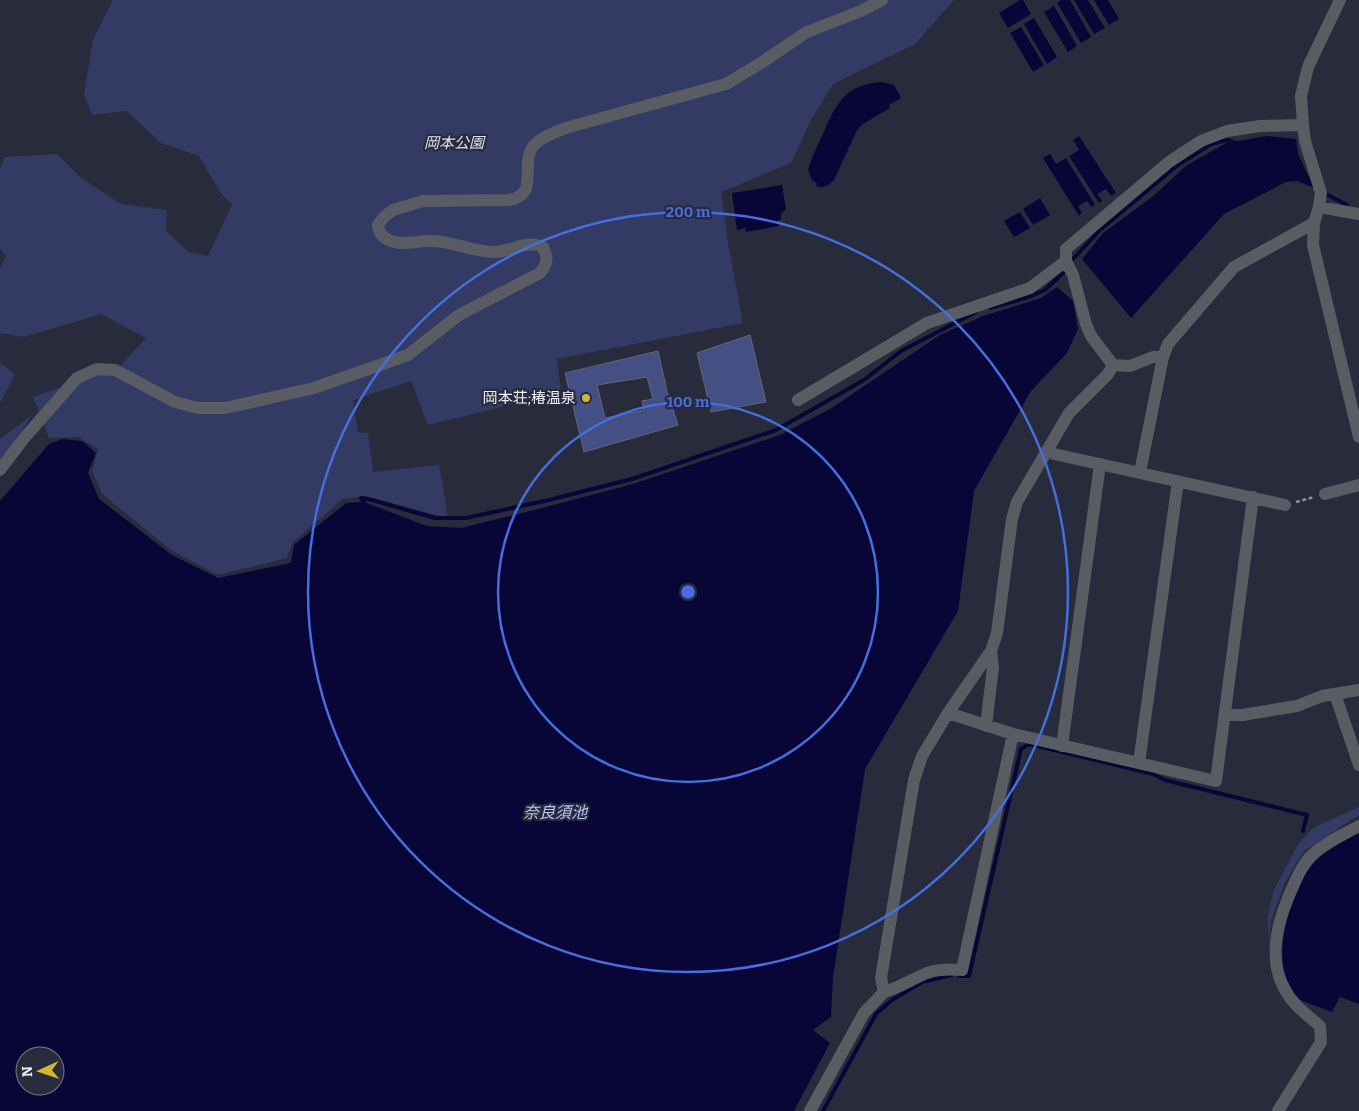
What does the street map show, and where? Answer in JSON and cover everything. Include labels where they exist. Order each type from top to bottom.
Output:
[{"type":"street","points":[[0,470],[25,437],[77,378],[97,369],[115,370],[175,402],[198,408],[225,408],[314,388],[408,355],[459,315],[540,273],[548,261],[543,247],[533,244],[493,252],[430,240],[407,244],[393,242],[382,238],[378,231],[378,225],[393,210],[423,201],[510,200],[519,198],[524,193],[527,184],[530,151],[539,141],[550,135],[568,127],[726,84],[761,64],[807,32],[861,11],[882,0]]},
{"type":"street","points":[[1340,0],[1308,67],[1301,96],[1306,141],[1321,193],[1314,223],[1313,245],[1359,438]]},
{"type":"street","points":[[1163,357],[1152,357],[1130,366],[1113,365],[1091,336],[1086,324],[1073,275],[1066,261],[1066,249],[1169,162],[1200,141],[1227,131],[1260,126],[1303,125]]},
{"type":"street","points":[[1319,207],[1359,214]]},
{"type":"street","points":[[1140,472],[1163,357],[1168,344],[1234,267],[1314,223]]},
{"type":"street","points":[[798,400],[927,323],[1030,288],[1066,261]]},
{"type":"street","points":[[884,992],[881,978],[914,780],[922,756],[948,713],[991,651],[997,633],[1012,519],[1017,502],[1069,413],[1108,374],[1113,365]]},
{"type":"street","points":[[1048,449],[1054,454],[1285,505]]},
{"type":"street","points":[[1062,746],[1100,464]]},
{"type":"street","points":[[1138,764],[1178,481]]},
{"type":"street","points":[[1326,494],[1359,485]]},
{"type":"street","points":[[948,713],[1013,734],[1216,782],[1253,497]]},
{"type":"street","points":[[986,726],[993,667],[991,651]]},
{"type":"street","points":[[1225,715],[1242,715],[1298,706],[1322,696],[1359,690]]},
{"type":"street","points":[[1335,694],[1359,766]]},
{"type":"street","points":[[810,1111],[864,1013],[884,992],[893,990],[929,972],[948,969],[962,970],[1013,734]]},
{"type":"street","points":[[1278,1111],[1321,1042],[1320,1026],[1289,997],[1278,975],[1276,946],[1280,917],[1302,868],[1311,856],[1325,845],[1359,826]]},
{"type":"path","points":[[1285,505],[1326,494]]},
{"type":"green space","name":"岡本公園","points":[[113,0],[954,0],[915,44],[833,84],[811,120],[791,163],[721,192],[728,243],[743,323],[557,359],[561,392],[428,425],[411,381],[353,400],[358,432],[368,433],[373,472],[439,465],[448,518],[365,496],[343,499],[293,542],[287,558],[218,575],[171,550],[102,494],[92,471],[98,449],[78,437],[49,438],[33,397],[120,366],[146,338],[101,314],[24,337],[0,333],[0,268],[6,257],[0,248],[0,169],[5,157],[57,154],[80,177],[121,204],[167,210],[166,231],[189,252],[208,256],[232,205],[220,192],[199,156],[161,143],[127,111],[92,115],[84,94],[93,40]]},
{"type":"green space","points":[[0,363],[15,374],[0,403]]},
{"type":"green space","points":[[32,415],[4,457],[0,462],[0,439]]},
{"type":"green space","points":[[1359,807],[1359,815],[1304,851],[1286,880],[1271,920],[1269,942],[1268,916],[1273,892],[1298,844],[1313,828]]},
{"type":"water","points":[[1023,0],[1031,14],[1008,28],[999,13]]},
{"type":"water","points":[[1061,0],[1070,0],[1091,37],[1081,43],[1057,3]]},
{"type":"water","points":[[1074,0],[1088,0],[1105,28],[1094,34]]},
{"type":"water","points":[[1094,0],[1108,0],[1119,19],[1109,25]]},
{"type":"water","points":[[1054,6],[1077,46],[1068,52],[1044,12]]},
{"type":"water","points":[[1034,18],[1057,57],[1047,64],[1024,24]]},
{"type":"water","points":[[1021,27],[1044,65],[1033,72],[1010,33]]},
{"type":"water","points":[[882,82],[894,85],[901,98],[889,105],[890,108],[863,124],[857,130],[834,180],[826,186],[816,186],[817,183],[812,180],[808,170],[832,114],[850,91],[869,84]]},
{"type":"water","points":[[1079,136],[1116,193],[1111,196],[1106,189],[1097,194],[1102,201],[1099,203],[1069,156],[1079,150],[1073,140]]},
{"type":"water","points":[[1267,136],[1296,139],[1298,154],[1314,188],[1297,181],[1286,182],[1224,214],[1131,318],[1082,259],[1103,233],[1152,197],[1187,165],[1226,143]]},
{"type":"water","points":[[1050,154],[1056,164],[1066,158],[1095,205],[1091,207],[1087,201],[1078,206],[1082,213],[1079,216],[1043,158]]},
{"type":"water","points":[[782,185],[786,209],[781,214],[781,220],[778,220],[779,226],[746,232],[745,228],[737,230],[732,193]]},
{"type":"water","points":[[1040,198],[1050,215],[1033,225],[1023,209]]},
{"type":"water","points":[[1020,212],[1030,228],[1014,237],[1004,221]]},
{"type":"water","name":"奈良須池","points":[[1057,287],[1073,301],[1078,329],[1067,353],[1031,391],[974,491],[958,611],[865,769],[833,977],[831,1017],[813,1030],[830,1043],[794,1111],[0,1111],[0,501],[49,444],[62,439],[82,441],[96,453],[88,473],[99,499],[172,555],[218,578],[291,563],[294,545],[346,503],[364,502],[427,526],[461,528],[633,484],[780,435],[830,409],[940,335],[983,316],[1041,298]]},
{"type":"water","points":[[1359,831],[1359,1004],[1340,997],[1332,1012],[1297,999],[1284,971],[1282,959],[1285,931],[1293,900],[1305,874],[1322,855]]},
{"type":"building","points":[[750,335],[766,402],[711,412],[697,353]]},
{"type":"building","name":"岡本荘;椿温泉","points":[[658,351],[667,391],[678,425],[584,452],[565,373]],"holes":[[[647,377],[653,399],[642,401],[644,410],[605,418],[597,385]]]},
{"type":"waterway","points":[[1073,259],[1100,230],[1178,165],[1211,144],[1227,140],[1236,143]]},
{"type":"waterway","points":[[1326,194],[1347,205]]},
{"type":"waterway","points":[[990,308],[1029,297],[1045,290],[1063,273]]},
{"type":"waterway","points":[[364,502],[361,498],[435,518],[466,518],[632,479],[776,430],[864,380],[901,351],[976,312]]},
{"type":"waterway","points":[[959,976],[969,976],[1021,749],[1029,744],[1153,774],[1165,780],[1307,815],[1303,831]]},
{"type":"waterway","points":[[823,1111],[876,1014],[892,1000],[922,982],[952,975]]},
{"type":"place","name":"岡本荘;椿温泉","points":[[586,398]]}]
